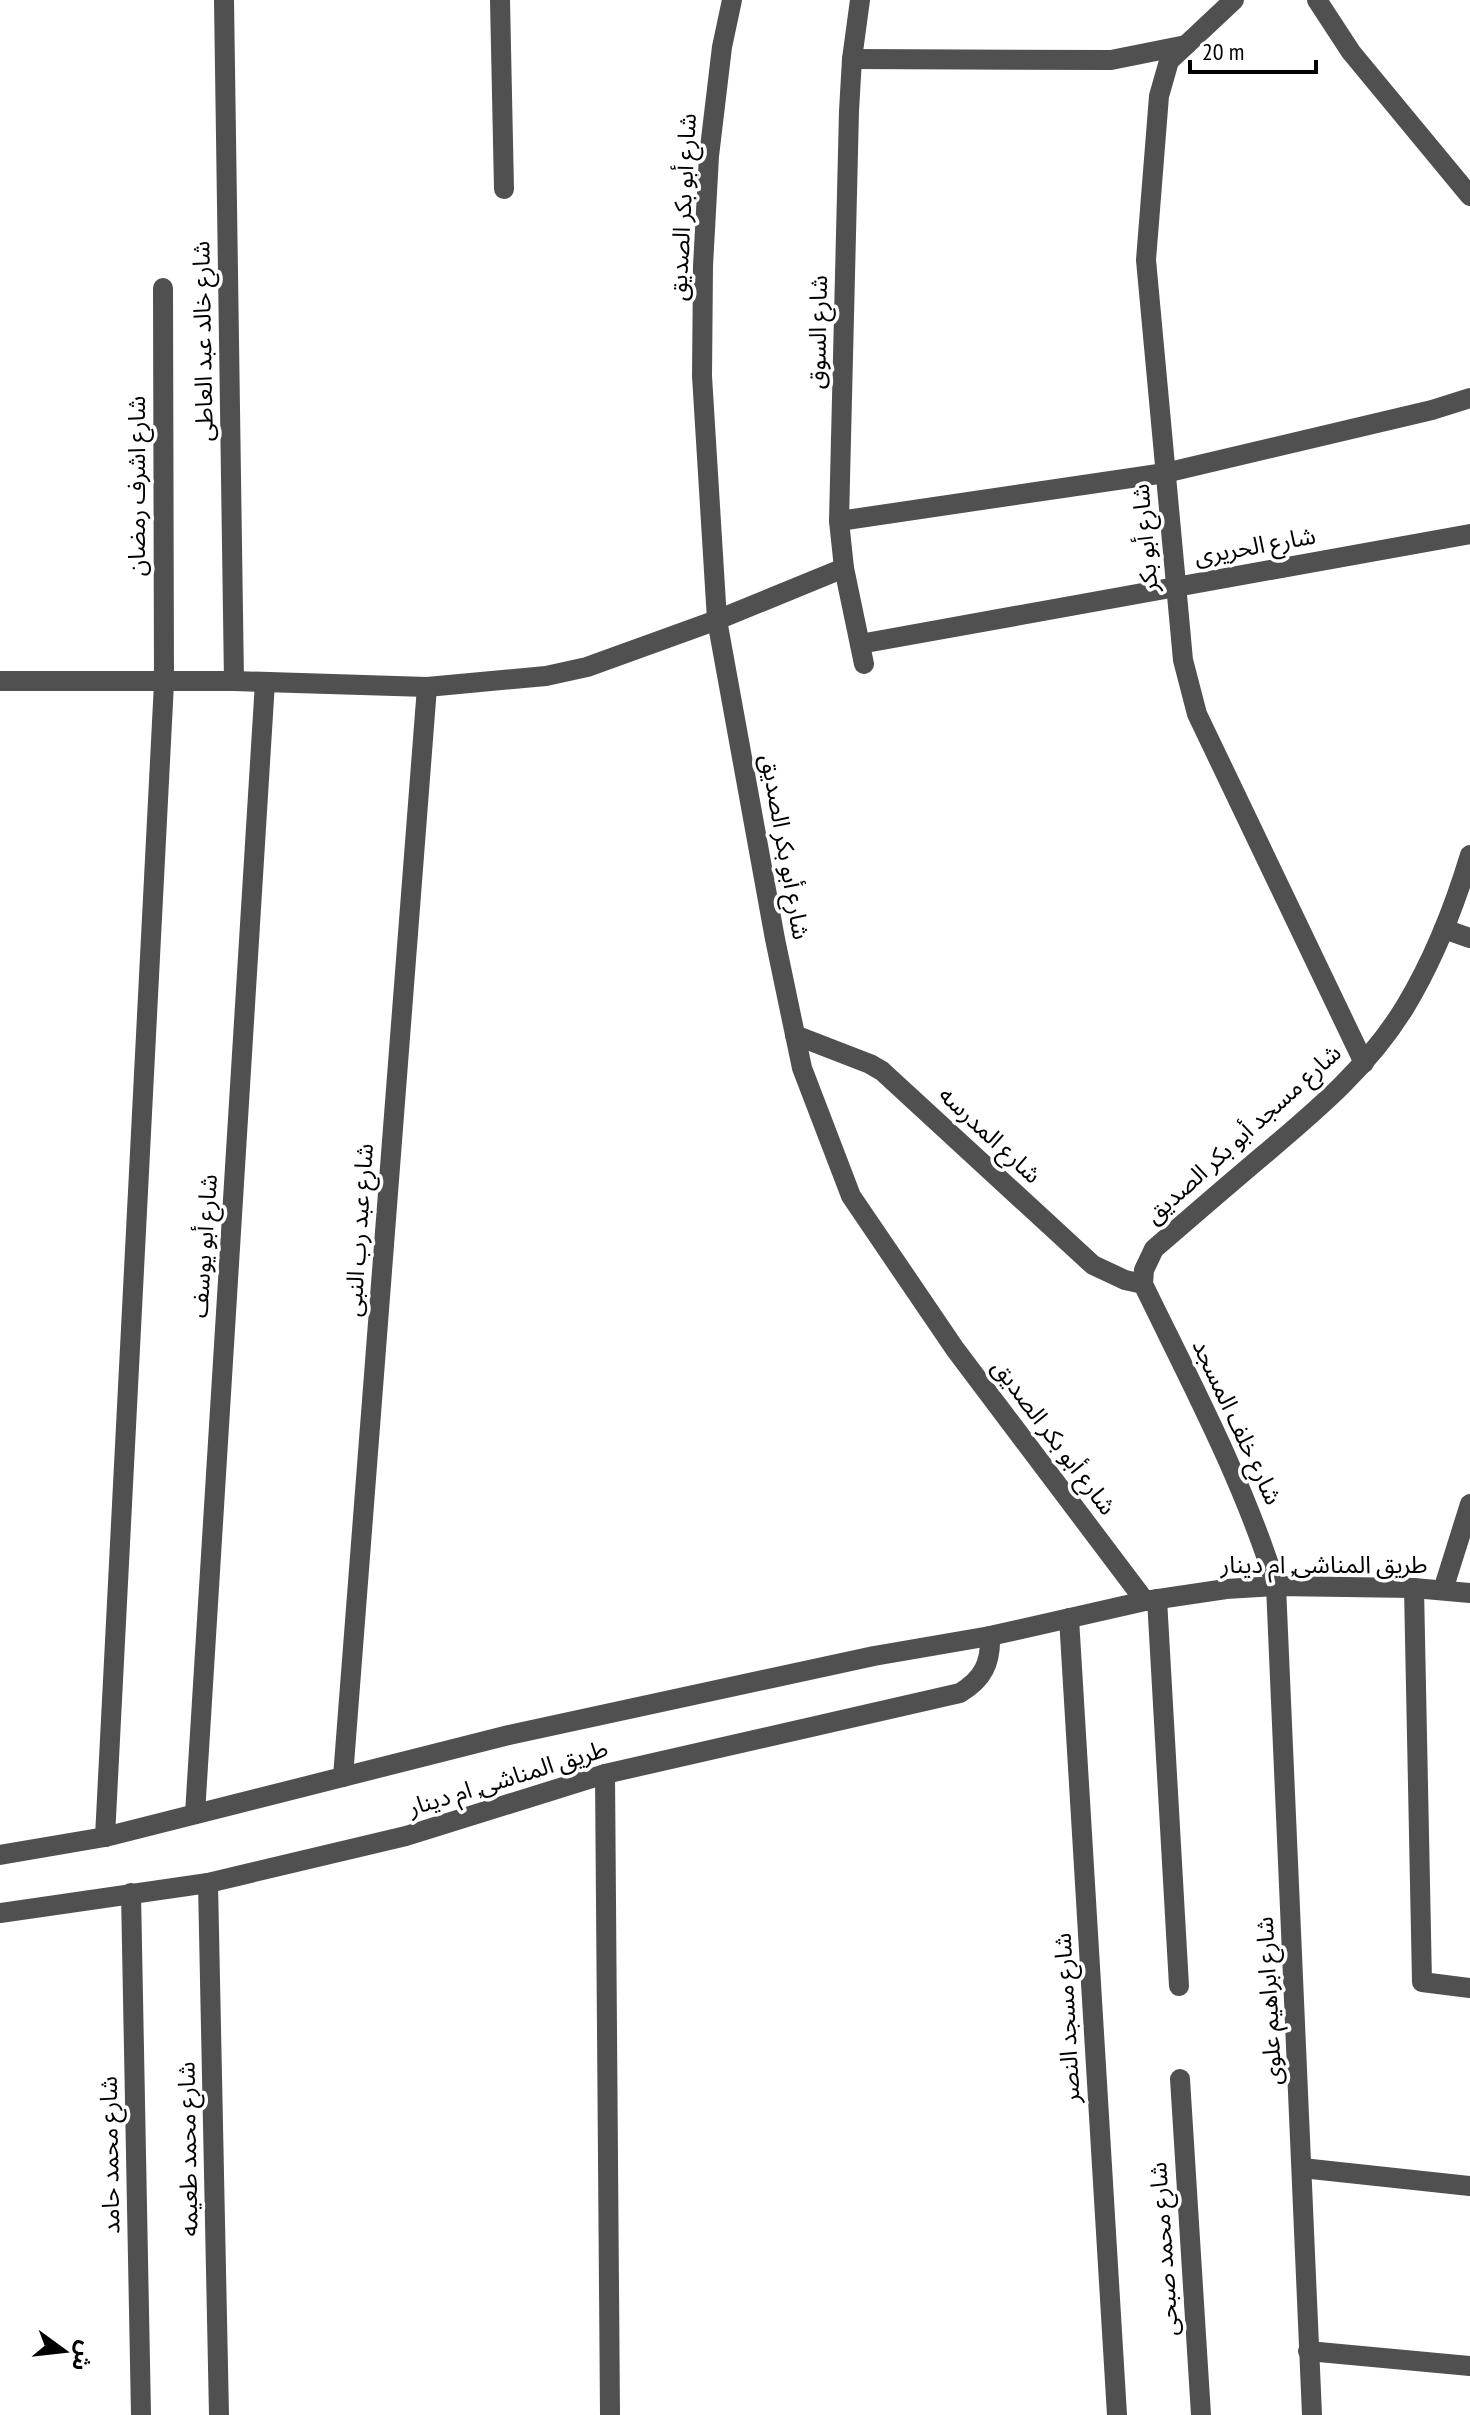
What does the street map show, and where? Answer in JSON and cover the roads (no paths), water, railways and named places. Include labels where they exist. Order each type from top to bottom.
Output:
[{"type":"street","name":"شارع خالد عبد العاطى","points":[[224,0],[234,681]]},
{"type":"street","points":[[500,0],[504,189]]},
{"type":"street","name":"شارع أبو بكر الصديق","points":[[732,0],[722,47],[709,156],[703,266],[702,376],[717,620],[775,939],[802,1068],[851,1196],[955,1349],[1151,1600]]},
{"type":"street","name":"شارع السوق","points":[[860,0],[852,59],[839,521],[844,568],[862,654]]},
{"type":"street","name":"شارع أبو بكر","points":[[1234,0],[1169,61],[1159,96],[1146,260],[1183,660],[1197,714],[1364,1063]]},
{"type":"street","points":[[1317,0],[1351,52],[1470,196]]},
{"type":"street","points":[[852,59],[1111,60],[1186,45]]},
{"type":"street","name":"شارع اشرف رمضان","points":[[105,1837],[164,683],[163,288]]},
{"type":"street","points":[[839,521],[1165,473],[1432,410],[1470,398]]},
{"type":"street","name":"شارع الحريرى","points":[[862,654],[1176,587],[1470,534]]},
{"type":"street","points":[[0,681],[234,681],[427,687],[495,682],[587,667],[717,620],[844,568]]},
{"type":"street","name":"شارع أبو يوسف","points":[[195,1814],[265,682]]},
{"type":"street","name":"شارع عبد رب النبى","points":[[343,1777],[427,687]]},
{"type":"street","name":"شارع مسجد أبو بكر الصديق","points":[[1143,1284],[1144,1270],[1154,1249],[1332,1098],[1364,1063],[1403,1009],[1444,929],[1470,855]]},
{"type":"street","points":[[1444,929],[1470,938]]},
{"type":"street","name":"شارع المدرسه","points":[[795,1035],[882,1071],[1093,1265],[1125,1280],[1143,1284]]},
{"type":"street","name":"شارع خلف المسجد","points":[[1143,1284],[1239,1482],[1276,1586]]},
{"type":"street","points":[[1443,1590],[1470,1504]]},
{"type":"street","name":"طريق المناشى, ام دينار","points":[[0,1855],[105,1837],[539,1729],[1151,1600],[1226,1589],[1276,1586],[1414,1588],[1470,1593]]},
{"type":"street","name":"شارع ابراهيم علوى","points":[[1276,1586],[1312,2415]]},
{"type":"street","points":[[1414,1588],[1422,1982],[1470,1988]]},
{"type":"street","points":[[1151,1600],[1179,1986]]},
{"type":"street","name":"شارع مسجد النصر","points":[[1069,1618],[1117,2415]]},
{"type":"street","name":"طريق المناشى, ام دينار","points":[[0,1913],[208,1883],[406,1836],[605,1774],[960,1693],[975,1684],[986,1670],[991,1653],[990,1636]]},
{"type":"street","points":[[605,1774],[610,2415]]},
{"type":"street","name":"شارع محمد طعيمه","points":[[208,1883],[219,2415]]},
{"type":"street","name":"شارع محمد حامد","points":[[131,1893],[141,2415]]},
{"type":"street","name":"شارع محمد صبحى","points":[[1180,2079],[1201,2415]]},
{"type":"street","points":[[1302,2168],[1470,2186]]},
{"type":"street","points":[[1308,2351],[1470,2366]]}]
